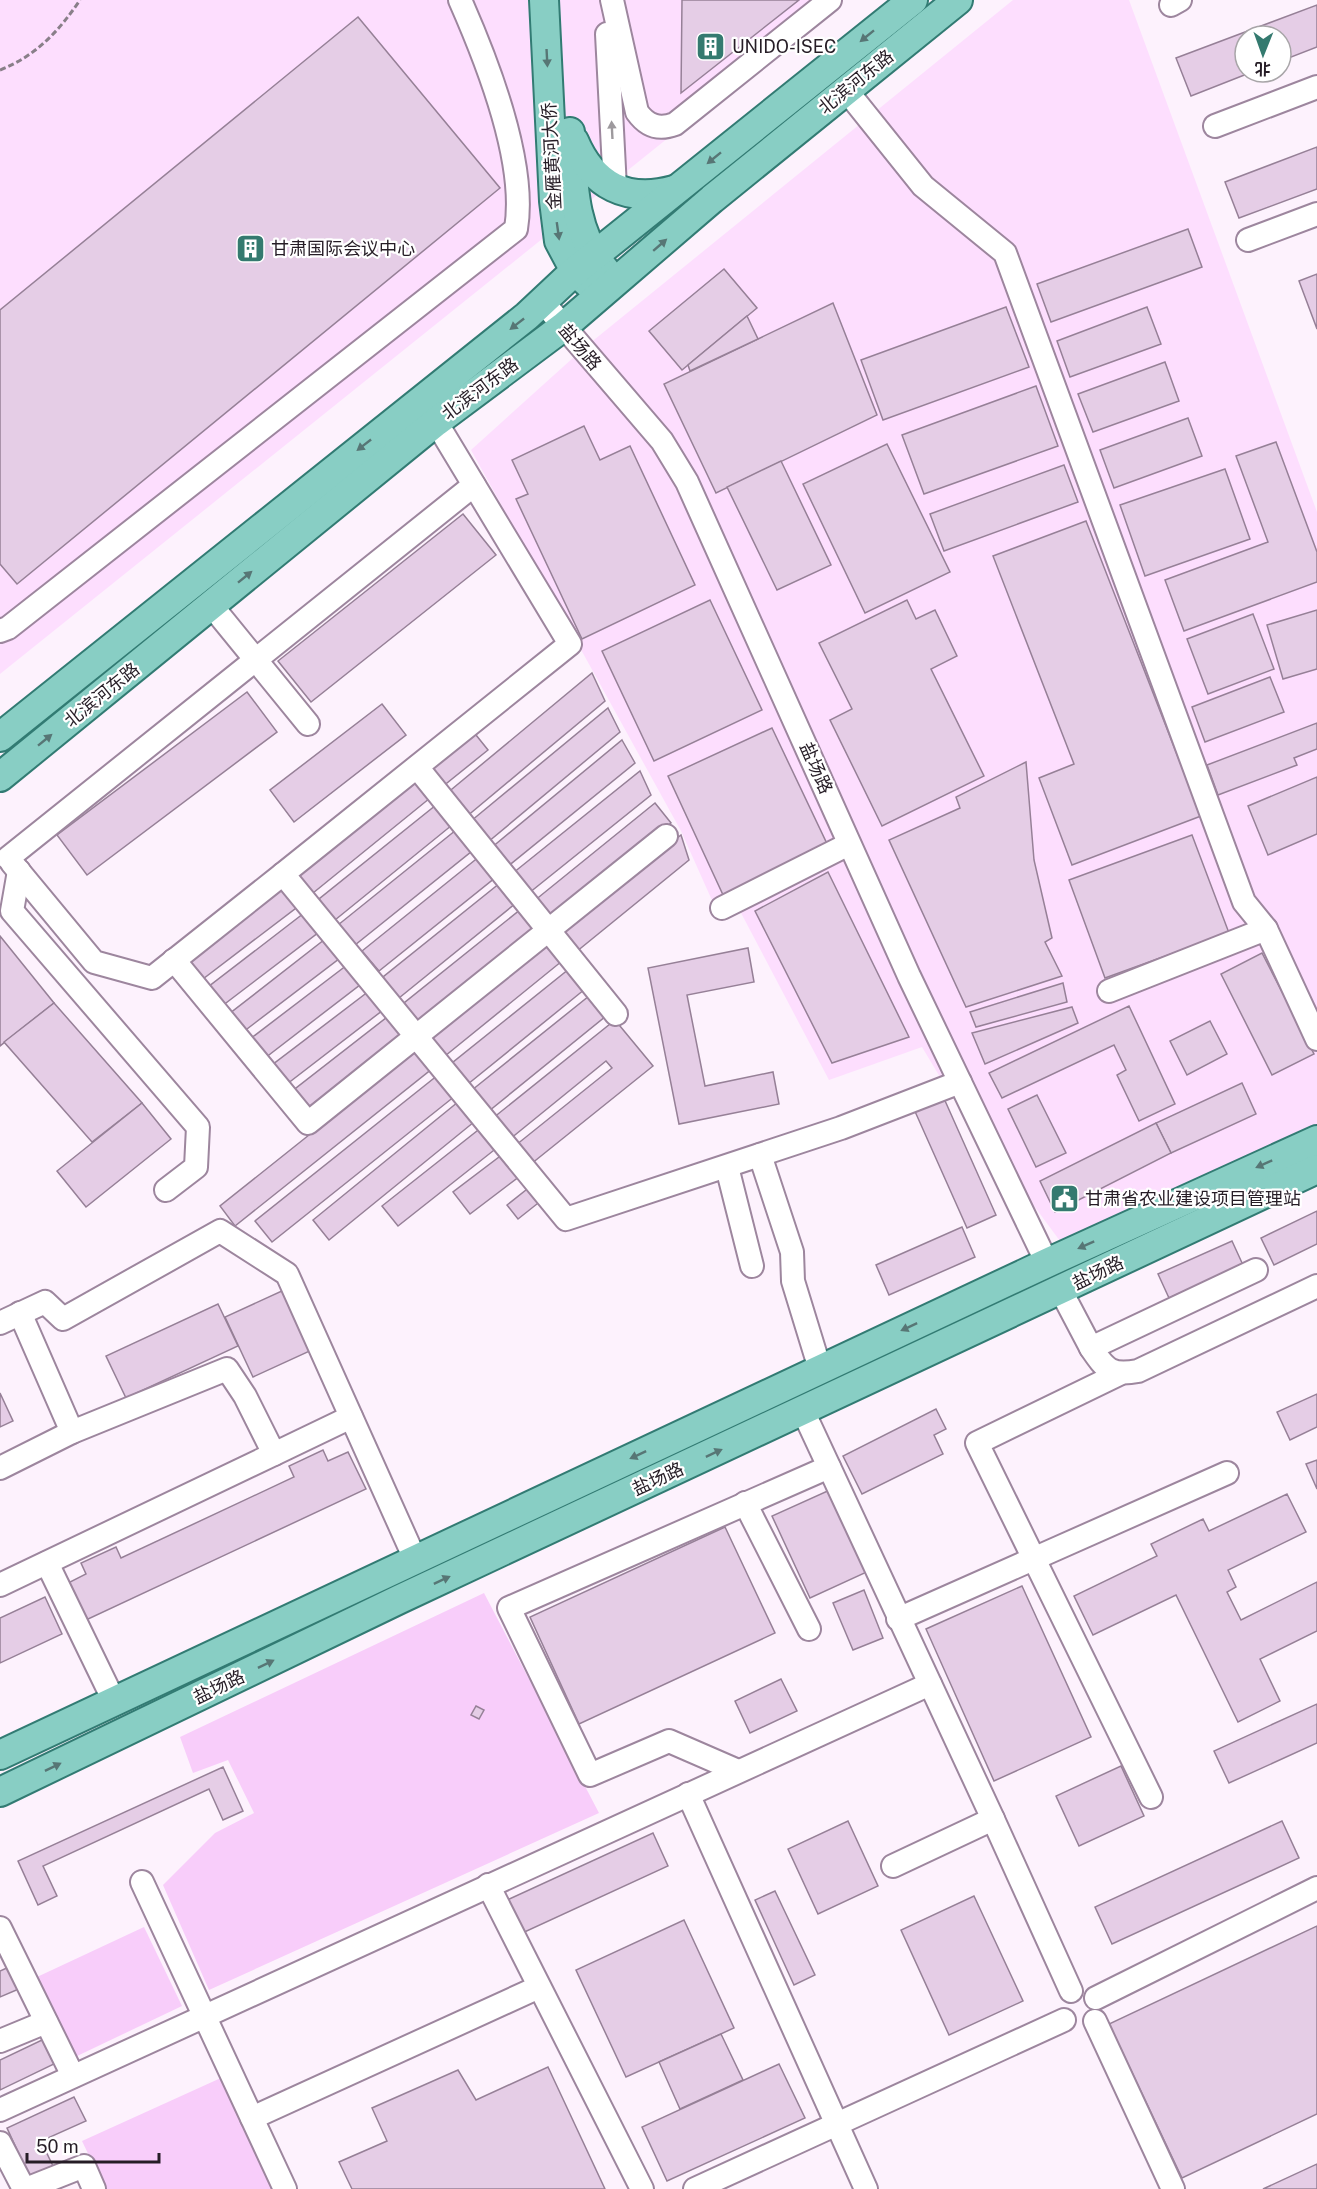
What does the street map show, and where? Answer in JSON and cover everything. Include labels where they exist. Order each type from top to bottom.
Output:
[{"type":"main road","name":"金雁黄河大侨","points":[[544,0],[560,130]]},
{"type":"main road","name":"金雁黄河大侨","points":[[560,130],[564,0]]},
{"type":"main road","name":"北滨河东路","points":[[0,737],[257,529],[527,316],[584,264],[674,190],[913,0]]},
{"type":"main road","name":"北滨河东路","points":[[0,777],[436,422],[563,327],[712,199],[958,0]]},
{"type":"main road","points":[[560,130],[591,172],[615,188],[646,195],[674,190]]},
{"type":"main road","points":[[560,130],[581,227],[584,264],[609,289]]},
{"type":"main road","name":"盐场路","points":[[0,1755],[820,1369],[1317,1140]]},
{"type":"main road","name":"盐场路","points":[[0,1792],[400,1599],[1061,1291],[1317,1168]]},
{"type":"street","points":[[0,631],[8,628],[516,229],[520,207],[503,110],[460,0]]},
{"type":"street","points":[[605,0],[615,188]]},
{"type":"street","points":[[612,0],[637,112],[649,124],[658,127],[675,124],[830,0]]},
{"type":"street","points":[[1215,126],[1317,87]]},
{"type":"street","points":[[846,90],[923,186],[1005,253],[1244,902],[1266,929],[1317,1039]]},
{"type":"street","points":[[1248,240],[1317,214]]},
{"type":"street","name":"盐场路","points":[[542,301],[662,441],[687,482],[849,844],[1047,1263]]},
{"type":"street","points":[[9,859],[94,962],[152,978],[570,644],[436,422]]},
{"type":"street","points":[[0,886],[9,859],[474,485]]},
{"type":"street","points":[[211,605],[308,724]]},
{"type":"street","points":[[417,766],[616,1014]]},
{"type":"street","points":[[174,960],[308,1123],[666,836]]},
{"type":"street","points":[[722,908],[849,844]]},
{"type":"street","points":[[9,859],[12,911],[198,1127],[196,1167],[166,1190]]},
{"type":"street","points":[[283,874],[566,1219],[727,1167],[960,1082]]},
{"type":"street","points":[[1109,991],[1266,929]]},
{"type":"street","points":[[760,1155],[792,1252],[793,1281],[820,1369]]},
{"type":"street","points":[[727,1167],[752,1266]]},
{"type":"street","points":[[72,1432],[10,1318],[45,1302],[63,1319],[220,1231],[287,1274],[415,1559]]},
{"type":"street","points":[[1091,1348],[1256,1270]]},
{"type":"street","points":[[1151,1797],[977,1443],[1119,1374],[1138,1371],[1317,1286]]},
{"type":"street","points":[[1061,1291],[1103,1366],[1119,1374]]},
{"type":"street","points":[[0,1468],[72,1432],[227,1369],[245,1396],[274,1454]]},
{"type":"street","points":[[803,1411],[1071,1991]]},
{"type":"street","points":[[0,1585],[351,1417]]},
{"type":"street","points":[[738,1771],[669,1741],[590,1775],[509,1608],[829,1467]]},
{"type":"street","points":[[898,1619],[1227,1473]]},
{"type":"street","points":[[745,1503],[809,1629]]},
{"type":"street","points":[[47,1563],[114,1701]]},
{"type":"street","points":[[0,2110],[930,1684]]},
{"type":"street","points":[[688,1794],[866,2189]]},
{"type":"street","points":[[893,1866],[993,1819]]},
{"type":"street","points":[[142,1882],[285,2189]]},
{"type":"street","points":[[488,1885],[642,2189]]},
{"type":"street","points":[[1096,1998],[1317,1888]]},
{"type":"street","points":[[0,1928],[73,2076]]},
{"type":"street","points":[[252,2118],[540,1987]]},
{"type":"street","points":[[1085,1990],[1096,1998],[1099,2010],[1095,2021],[1079,2029],[1064,2020],[1060,2007],[1071,1991],[1085,1990]]},
{"type":"street","points":[[695,2189],[1064,2020]]},
{"type":"street","points":[[1095,2021],[1173,2189]]},
{"type":"street","points":[[0,2041],[46,2022]]},
{"type":"street","points":[[0,2143],[25,2189],[84,2166],[94,2189]]},
{"type":"path","points":[[0,70],[29,57],[66,21],[80,0]]},
{"type":"shaded area","points":[[0,0],[840,0],[0,674]]},
{"type":"shaded area","points":[[1013,0],[1129,0],[1317,512],[1317,1130],[1060,1241],[946,1087],[922,1047],[829,1080],[740,911],[719,916],[681,831],[471,450],[584,348]]},
{"type":"shaded area","points":[[484,1593],[599,1813],[209,1990],[163,1885],[215,1833],[254,1813],[228,1760],[193,1773],[180,1737]]},
{"type":"shaded area","points":[[144,1927],[182,2006],[75,2057],[37,1977]]},
{"type":"shaded area","points":[[223,2077],[274,2189],[105,2189],[82,2141]]},
{"type":"building","name":"UNIDO-ISEC","points":[[682,0],[799,0],[681,93]]},
{"type":"building","points":[[1317,5],[1317,47],[1293,56],[1293,24],[1266,24]]},
{"type":"building","name":"甘肃国际会议中心","points":[[358,17],[500,188],[17,584],[0,564],[0,310]]},
{"type":"building","points":[[1233,37],[1233,79],[1191,96],[1176,58]]},
{"type":"building","points":[[1317,147],[1317,189],[1239,218],[1225,182]]},
{"type":"building","points":[[1188,229],[1202,267],[1051,322],[1037,284]]},
{"type":"building","points":[[724,269],[757,308],[682,370],[649,331]]},
{"type":"building","points":[[1317,274],[1317,329],[1299,281]]},
{"type":"building","points":[[833,303],[877,415],[716,493],[664,384]]},
{"type":"building","points":[[1006,307],[1029,367],[883,420],[861,360]]},
{"type":"building","points":[[1147,307],[1161,344],[1070,377],[1057,341]]},
{"type":"building","points":[[747,316],[758,339],[690,371],[688,365]]},
{"type":"building","points":[[1165,362],[1179,401],[1093,432],[1078,394]]},
{"type":"building","points":[[1036,386],[1058,446],[924,494],[902,435]]},
{"type":"building","points":[[1188,418],[1202,456],[1114,488],[1100,450]]},
{"type":"building","points":[[584,426],[600,460],[630,446],[695,585],[582,639],[516,499],[528,494],[512,460]]},
{"type":"building","points":[[1276,442],[1317,552],[1317,582],[1184,631],[1165,580],[1268,542],[1236,456]]},
{"type":"building","points":[[887,444],[950,572],[865,613],[803,484]]},
{"type":"building","points":[[781,461],[831,565],[777,590],[727,487]]},
{"type":"building","points":[[1064,465],[1078,502],[944,551],[930,514]]},
{"type":"building","points":[[1225,469],[1250,539],[1145,576],[1120,505]]},
{"type":"building","points":[[463,514],[496,555],[311,702],[278,661]]},
{"type":"building","points":[[1086,521],[1201,816],[1072,865],[1039,778],[1074,764],[993,556]]},
{"type":"building","points":[[710,600],[762,710],[654,761],[602,651]]},
{"type":"building","points":[[907,600],[916,619],[935,610],[957,656],[931,669],[984,776],[882,826],[830,720],[852,709],[819,643]]},
{"type":"building","points":[[1317,610],[1317,669],[1283,679],[1267,625]]},
{"type":"building","points":[[1253,614],[1274,669],[1208,694],[1187,639]]},
{"type":"building","points":[[592,673],[605,701],[466,817],[446,794]]},
{"type":"building","points":[[1270,677],[1284,712],[1205,742],[1192,707]]},
{"type":"building","points":[[247,692],[277,732],[87,875],[57,835]]},
{"type":"building","points":[[382,704],[406,735],[294,822],[270,790]]},
{"type":"building","points":[[608,708],[620,732],[488,842],[471,821]]},
{"type":"building","points":[[1317,723],[1317,749],[1294,758],[1297,765],[1218,795],[1207,765]]},
{"type":"building","points":[[772,728],[829,848],[724,897],[668,776]]},
{"type":"building","points":[[472,730],[488,750],[442,787],[426,767]]},
{"type":"building","points":[[622,740],[635,763],[507,867],[491,848]]},
{"type":"building","points":[[1026,762],[1034,860],[1052,938],[1045,942],[1062,976],[966,1007],[889,840],[960,808],[956,797]]},
{"type":"building","points":[[640,771],[651,795],[529,893],[513,873]]},
{"type":"building","points":[[418,774],[435,794],[313,893],[296,872]]},
{"type":"building","points":[[1317,777],[1317,834],[1268,855],[1248,806]]},
{"type":"building","points":[[441,801],[457,821],[335,920],[319,899]]},
{"type":"building","points":[[655,803],[671,823],[550,920],[534,901]]},
{"type":"building","points":[[461,826],[477,847],[355,945],[338,925]]},
{"type":"building","points":[[681,835],[689,860],[576,952],[559,931]]},
{"type":"building","points":[[1192,835],[1229,933],[1105,978],[1069,880]]},
{"type":"building","points":[[485,852],[501,873],[379,971],[362,951]]},
{"type":"building","points":[[828,872],[909,1037],[832,1063],[755,911]]},
{"type":"building","points":[[505,879],[521,899],[399,998],[383,977]]},
{"type":"building","points":[[285,886],[300,905],[199,982],[185,963]]},
{"type":"building","points":[[526,905],[543,925],[420,1024],[404,1003]]},
{"type":"building","points":[[308,910],[323,929],[222,1006],[208,987]]},
{"type":"building","points":[[0,936],[54,1003],[0,1046]]},
{"type":"building","points":[[329,936],[344,955],[243,1032],[229,1014]]},
{"type":"building","points":[[551,937],[567,957],[445,1056],[429,1035]]},
{"type":"building","points":[[748,948],[754,982],[687,995],[705,1086],[773,1072],[779,1104],[679,1124],[648,968]]},
{"type":"building","points":[[1262,953],[1314,1054],[1272,1075],[1221,974]]},
{"type":"building","points":[[351,962],[365,981],[265,1058],[250,1039]]},
{"type":"building","points":[[574,965],[590,985],[468,1084],[452,1063]]},
{"type":"building","points":[[1063,983],[1067,1002],[976,1027],[970,1012]]},
{"type":"building","points":[[373,988],[387,1007],[287,1084],[272,1065]]},
{"type":"building","points":[[594,992],[611,1012],[489,1111],[472,1090]]},
{"type":"building","points":[[54,1003],[142,1103],[92,1142],[4,1042]]},
{"type":"building","points":[[1129,1006],[1175,1104],[1139,1121],[1117,1075],[1126,1070],[1114,1045],[1002,1098],[989,1073]]},
{"type":"building","points":[[1072,1007],[1078,1023],[985,1064],[972,1033]]},
{"type":"building","points":[[391,1014],[406,1033],[305,1110],[291,1092]]},
{"type":"building","points":[[615,1020],[653,1066],[531,1164],[516,1145],[612,1068],[606,1061],[510,1139],[493,1118]]},
{"type":"building","points":[[1210,1021],[1227,1054],[1187,1075],[1170,1041]]},
{"type":"building","points":[[418,1048],[433,1068],[235,1226],[220,1206]]},
{"type":"building","points":[[438,1075],[455,1096],[272,1242],[255,1221]]},
{"type":"building","points":[[1242,1083],[1256,1114],[1171,1153],[1156,1123]]},
{"type":"building","points":[[942,1094],[996,1215],[967,1228],[913,1107]]},
{"type":"building","points":[[1037,1095],[1066,1153],[1036,1167],[1008,1109]]},
{"type":"building","points":[[458,1102],[474,1122],[329,1240],[313,1220]]},
{"type":"building","points":[[142,1103],[171,1139],[86,1207],[57,1171]]},
{"type":"building","points":[[1156,1123],[1171,1153],[1055,1212],[1040,1181]]},
{"type":"building","points":[[482,1127],[498,1147],[398,1226],[382,1206]]},
{"type":"building","points":[[503,1154],[520,1176],[470,1214],[453,1192]]},
{"type":"building","points":[[531,1186],[542,1200],[518,1219],[507,1205]]},
{"type":"building","points":[[1317,1211],[1317,1244],[1274,1265],[1261,1238]]},
{"type":"building","points":[[962,1227],[975,1257],[889,1295],[876,1265]]},
{"type":"building","points":[[1232,1241],[1243,1265],[1169,1298],[1158,1274]]},
{"type":"building","points":[[284,1290],[312,1350],[253,1377],[225,1317]]},
{"type":"building","points":[[218,1304],[238,1346],[126,1398],[106,1356]]},
{"type":"building","points":[[0,1393],[13,1421],[0,1427]]},
{"type":"building","points":[[1317,1394],[1317,1427],[1290,1440],[1277,1412]]},
{"type":"building","points":[[936,1409],[946,1429],[934,1435],[943,1454],[862,1494],[843,1456]]},
{"type":"building","points":[[323,1450],[328,1461],[348,1452],[366,1489],[86,1620],[68,1583],[86,1574],[81,1563],[116,1547],[121,1558],[294,1477],[289,1466]]},
{"type":"building","points":[[1317,1460],[1317,1489],[1306,1464]]},
{"type":"building","points":[[832,1489],[869,1571],[810,1598],[772,1516]]},
{"type":"building","points":[[1287,1494],[1306,1532],[1228,1570],[1236,1587],[1227,1592],[1241,1620],[1317,1582],[1317,1631],[1260,1659],[1280,1701],[1238,1722],[1176,1595],[1093,1635],[1074,1596],[1157,1556],[1151,1544],[1203,1519],[1209,1531]]},
{"type":"building","points":[[725,1527],[775,1633],[579,1724],[530,1617]]},
{"type":"building","points":[[1022,1586],[1091,1737],[994,1781],[926,1629]]},
{"type":"building","points":[[864,1590],[883,1638],[853,1650],[833,1603]]},
{"type":"building","points":[[45,1597],[62,1634],[0,1663],[0,1618]]},
{"type":"building","points":[[781,1679],[797,1711],[750,1733],[735,1701]]},
{"type":"building","points":[[1317,1704],[1317,1743],[1229,1783],[1214,1751]]},
{"type":"building","points":[[476,1706],[484,1710],[479,1719],[471,1715]]},
{"type":"building","points":[[1121,1766],[1144,1816],[1079,1846],[1056,1796]]},
{"type":"building","points":[[223,1767],[243,1811],[223,1820],[209,1789],[43,1866],[57,1896],[38,1905],[18,1861]]},
{"type":"building","points":[[848,1821],[878,1886],[818,1914],[788,1849]]},
{"type":"building","points":[[1282,1821],[1299,1858],[1112,1944],[1095,1907]]},
{"type":"building","points":[[653,1833],[668,1866],[518,1935],[503,1902]]},
{"type":"building","points":[[775,1891],[815,1975],[794,1985],[755,1900]]},
{"type":"building","points":[[974,1896],[1023,2001],[949,2035],[901,1930]]},
{"type":"building","points":[[684,1920],[734,2028],[626,2077],[576,1970]]},
{"type":"building","points":[[1317,1926],[1317,2114],[1182,2178],[1109,2024]]},
{"type":"building","points":[[11,1966],[21,1988],[0,1997],[0,1971]]},
{"type":"building","points":[[721,2034],[743,2080],[680,2109],[659,2062]]},
{"type":"building","points":[[42,2040],[54,2064],[0,2090],[0,2060]]},
{"type":"building","points":[[779,2064],[805,2118],[667,2181],[642,2127]]},
{"type":"building","points":[[548,2067],[605,2189],[352,2189],[339,2162],[387,2141],[372,2108],[458,2070],[476,2100]]},
{"type":"building","points":[[74,2097],[86,2121],[41,2141],[53,2166],[29,2176],[7,2128]]},
{"type":"building","points":[[1317,2164],[1317,2189],[1263,2189]]},
{"type":"place","name":"UNIDO-ISEC","points":[[711,47]]},
{"type":"place","name":"甘肃国际会议中心","points":[[250,249]]},
{"type":"place","name":"甘肃省农业建设项目管理站","points":[[1064,1199]]}]
